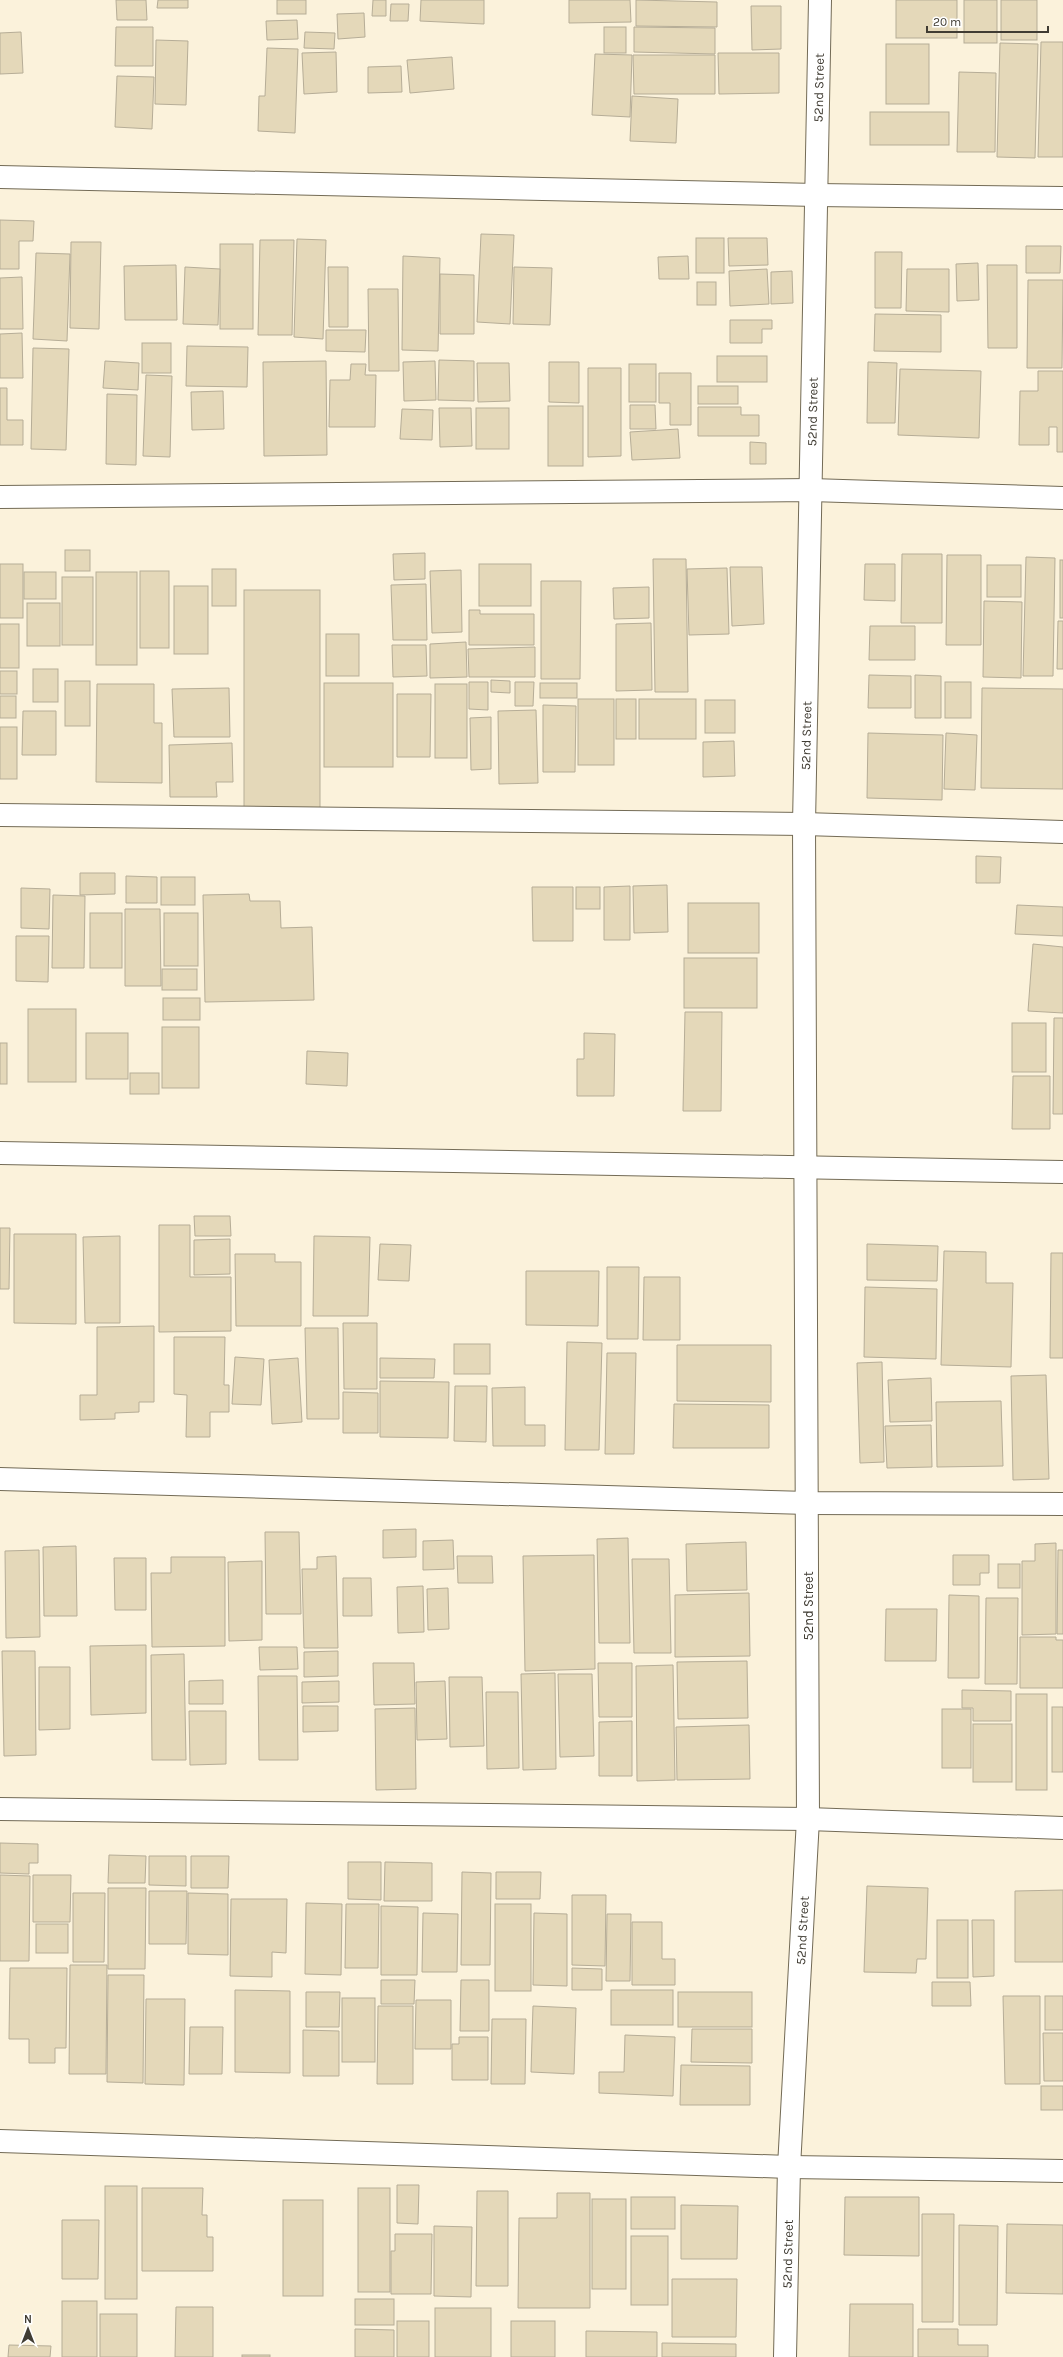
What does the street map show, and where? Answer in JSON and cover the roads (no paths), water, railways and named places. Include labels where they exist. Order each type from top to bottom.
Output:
[{"type":"street","name":"52nd Street","points":[[786,2357],[789,2167],[808,1820],[808,1503],[804,824],[820,0]]},
{"type":"street","points":[[0,177],[816,195],[1063,198]]},
{"type":"street","points":[[0,497],[811,490],[1063,498]]},
{"type":"street","points":[[0,814],[804,824],[1063,832]]},
{"type":"street","points":[[0,1154],[1063,1172]]},
{"type":"street","points":[[0,1478],[808,1503],[1063,1504]]},
{"type":"street","points":[[0,1809],[808,1820],[1063,1828]]},
{"type":"street","points":[[0,2141],[789,2167],[1063,2171]]}]
